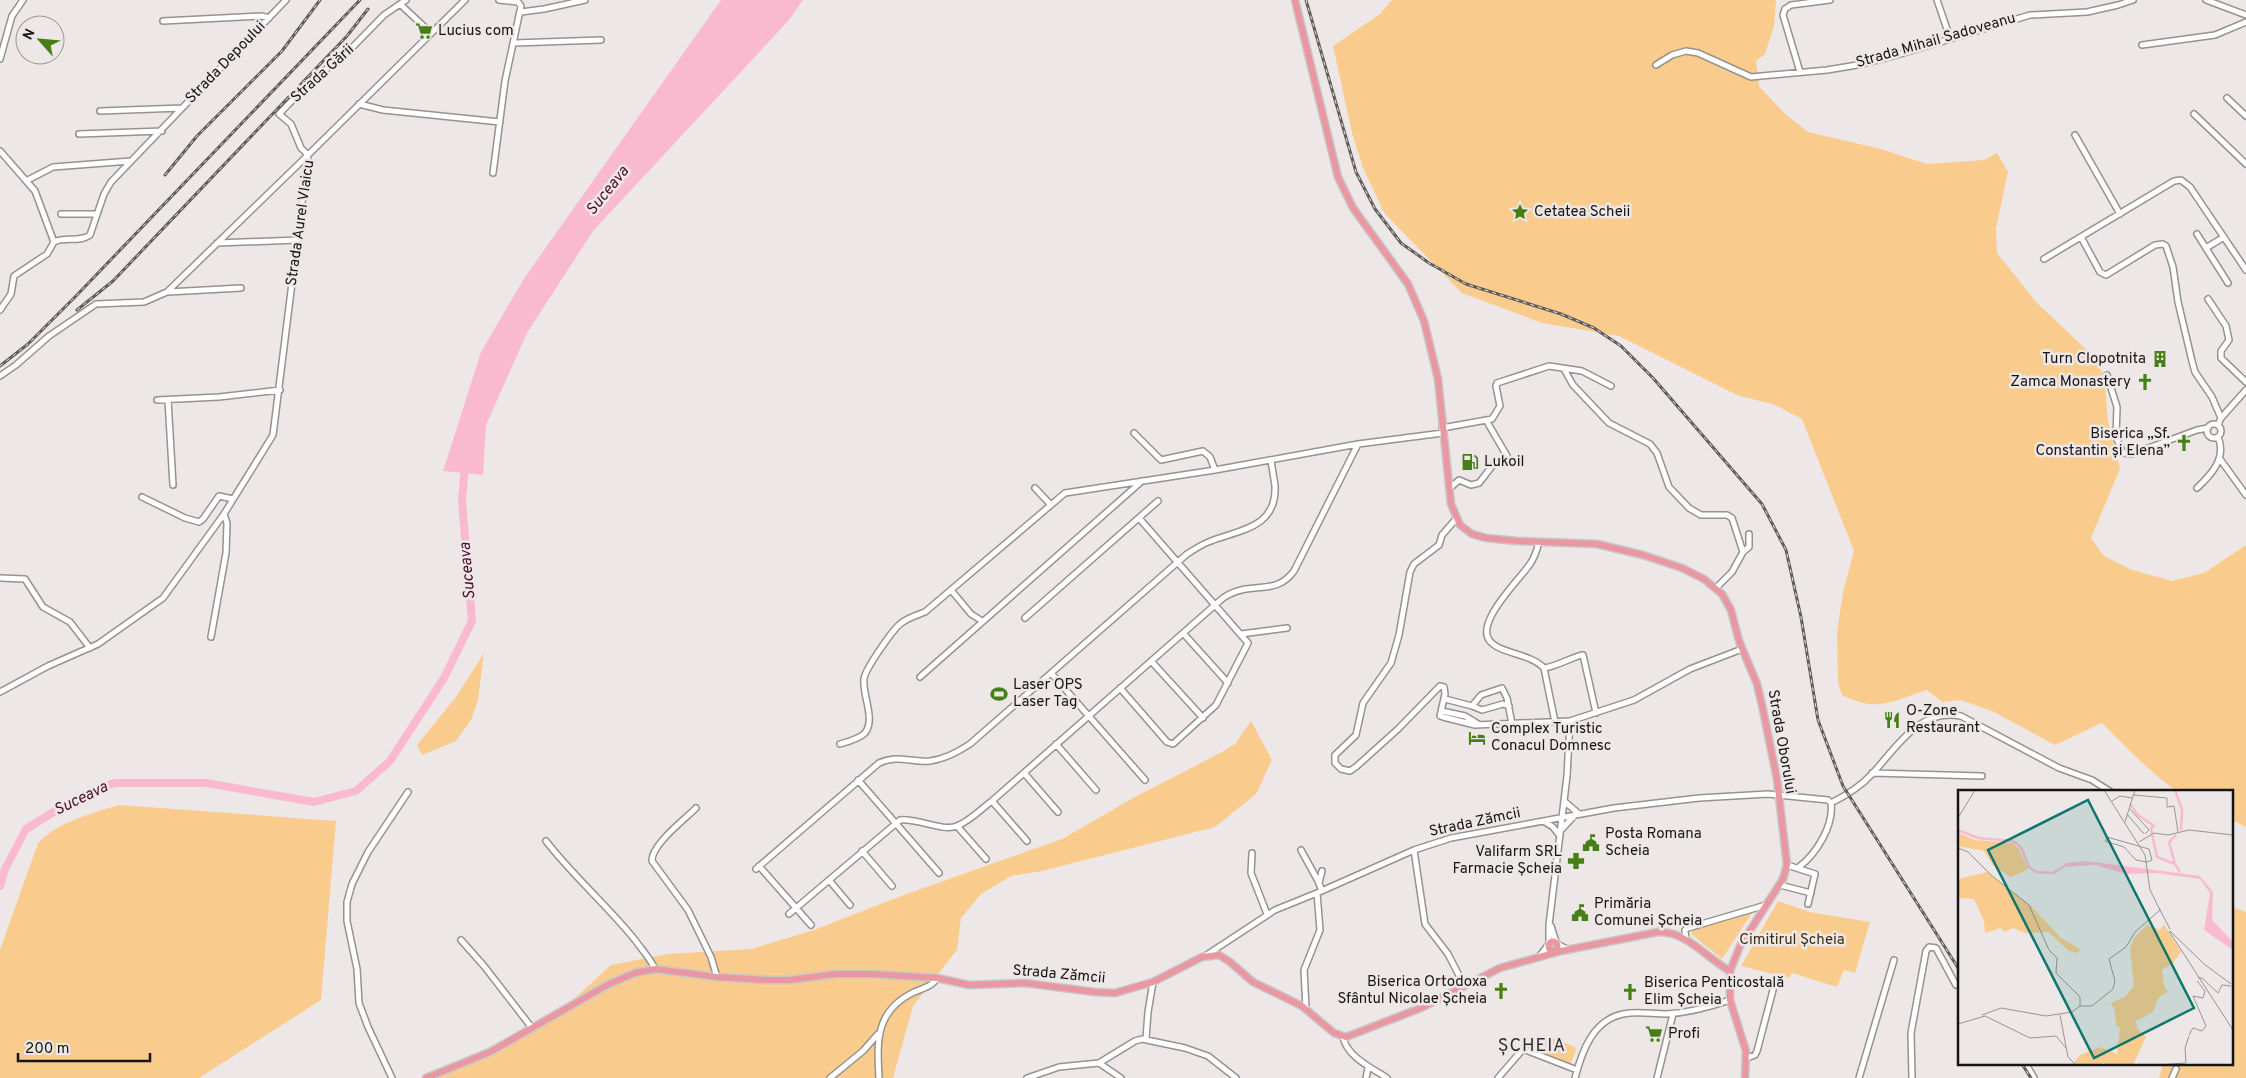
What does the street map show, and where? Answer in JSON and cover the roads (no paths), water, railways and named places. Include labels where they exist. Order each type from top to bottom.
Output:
[{"type":"main road","points":[[1295,0],[1338,177],[1353,208],[1404,278],[1416,299],[1424,321],[1436,370],[1449,488],[1456,519],[1466,530],[1480,536],[1539,542],[1579,542],[1604,545],[1670,564],[1717,587]]},
{"type":"main road","name":"Strada Oborului","points":[[1717,587],[1731,610],[1742,649],[1759,690],[1778,795],[1787,865],[1785,876],[1780,885],[1736,953],[1730,972]]},
{"type":"main road","points":[[1202,957],[1219,955],[1228,960],[1261,987],[1306,1008],[1331,1031],[1343,1037],[1354,1035],[1403,1016],[1500,968],[1539,957],[1553,947],[1569,950],[1658,932],[1675,934],[1730,972],[1730,1000],[1747,1058],[1745,1078]]},
{"type":"main road","name":"Strada Zămcii","points":[[655,969],[717,977],[789,980],[852,974],[936,978],[969,985],[1025,983],[1105,993],[1122,992],[1153,982],[1202,957]]},
{"type":"main road","points":[[426,1078],[477,1058],[608,984],[635,973],[655,969]]},
{"type":"street","points":[[0,59],[12,16],[22,0]]},
{"type":"street","name":"Strada Depoului","points":[[54,242],[64,239],[87,238],[111,182],[286,0]]},
{"type":"street","name":"Strada Aurel Vlaicu","points":[[0,692],[48,666],[90,648],[163,598],[224,514],[273,435],[308,155],[465,0]]},
{"type":"street","points":[[493,173],[505,80],[521,6],[518,2],[498,0]]},
{"type":"street","points":[[520,12],[585,0]]},
{"type":"street","points":[[1800,72],[1784,19],[1785,9],[1791,5],[1830,0]]},
{"type":"street","points":[[1938,0],[1950,38]]},
{"type":"street","name":"Strada Mihail Sadoveanu","points":[[1656,65],[1672,55],[1686,51],[1698,53],[1751,77],[1863,64],[2030,15],[2087,12],[2118,6],[2133,0]]},
{"type":"street","points":[[2206,0],[2246,15]]},
{"type":"street","points":[[404,2],[431,33]]},
{"type":"street","name":"Strada Gării","points":[[308,155],[301,148],[291,124],[279,114],[316,76],[340,60],[384,15],[404,2]]},
{"type":"street","name":"Strada Depoului","points":[[163,21],[262,16],[269,18]]},
{"type":"street","points":[[2142,44],[2215,35],[2246,22]]},
{"type":"street","points":[[514,42],[601,40]]},
{"type":"street","points":[[2227,98],[2246,116]]},
{"type":"street","points":[[359,104],[383,110],[500,122]]},
{"type":"street","name":"Strada Depoului","points":[[100,111],[182,108]]},
{"type":"street","points":[[2194,114],[2246,164]]},
{"type":"street","points":[[79,134],[162,131]]},
{"type":"street","points":[[2075,135],[2120,214]]},
{"type":"street","points":[[0,151],[40,199],[54,242],[47,254],[14,276],[11,294],[0,310]]},
{"type":"street","points":[[168,292],[308,155]]},
{"type":"street","points":[[26,181],[52,167],[132,160]]},
{"type":"street","points":[[2044,259],[2174,181],[2183,180],[2246,270]]},
{"type":"street","points":[[61,214],[97,214]]},
{"type":"street","points":[[2197,234],[2228,284]]},
{"type":"street","points":[[2081,237],[2100,272],[2106,274],[2155,245],[2166,246],[2173,267],[2178,302],[2195,372],[2212,397],[2221,418]]},
{"type":"street","points":[[2206,248],[2224,237]]},
{"type":"street","points":[[217,243],[298,240]]},
{"type":"street","points":[[0,376],[16,365],[49,336],[96,304],[144,302],[168,292],[241,288]]},
{"type":"street","points":[[2208,299],[2228,332],[2229,340],[2220,350],[2221,358],[2246,382]]},
{"type":"street","points":[[840,744],[861,736],[866,730],[868,718],[864,678],[870,664],[895,629],[901,623],[925,612],[1065,493],[1215,470],[1442,430],[1486,420],[1493,418],[1500,406],[1497,383],[1544,367],[1582,371],[1611,386]]},
{"type":"street","points":[[1564,369],[1573,385],[1610,423],[1650,444],[1657,453],[1669,487],[1689,508],[1701,514],[1727,515],[1732,518],[1743,552]]},
{"type":"street","points":[[2107,375],[2117,407],[2116,437],[2123,453],[2132,454],[2197,430],[2208,428],[2213,424],[2218,425]]},
{"type":"street","points":[[157,400],[220,397],[280,390]]},
{"type":"street","points":[[2246,390],[2221,418],[2218,425],[2221,431],[2218,437],[2220,459],[2246,495]]},
{"type":"street","points":[[168,400],[173,485]]},
{"type":"street","points":[[1486,420],[1507,456]]},
{"type":"street","points":[[2208,428],[2209,436],[2213,438],[2218,437]]},
{"type":"street","points":[[1134,433],[1161,460],[1203,451],[1210,457],[1215,470]]},
{"type":"street","points":[[789,914],[895,823],[908,819],[944,827],[958,826],[992,801],[1088,715],[1232,592],[1249,588],[1274,587],[1290,577],[1358,444]]},
{"type":"street","points":[[2196,488],[2215,468],[2220,459]]},
{"type":"street","points":[[811,925],[758,868],[872,768],[885,761],[902,758],[930,761],[949,756],[970,744],[1177,562],[1211,541],[1249,529],[1258,524],[1266,516],[1274,498],[1275,487],[1270,460]]},
{"type":"street","points":[[1449,488],[1459,480],[1471,485],[1479,483],[1493,465]]},
{"type":"street","points":[[920,677],[1142,481]]},
{"type":"street","points":[[1035,488],[1050,504]]},
{"type":"street","points":[[142,497],[199,522],[219,496],[233,499]]},
{"type":"street","points":[[1025,618],[1158,501]]},
{"type":"street","points":[[211,637],[226,553],[227,523],[224,514]]},
{"type":"street","points":[[1120,688],[1170,744],[1175,743],[1214,708],[1248,643],[1139,518]]},
{"type":"street","points":[[1456,519],[1442,535],[1439,545],[1412,567],[1400,635],[1391,663],[1362,703],[1359,711],[1357,732],[1337,752],[1335,764],[1344,770],[1353,770],[1398,729],[1440,686],[1445,689],[1441,714],[1465,716],[1478,724],[1570,721],[1634,700],[1690,669],[1742,649]]},
{"type":"street","points":[[1717,587],[1732,572],[1743,552],[1749,547],[1749,534]]},
{"type":"street","points":[[1539,542],[1531,564],[1502,598],[1489,622],[1487,633],[1488,639],[1494,644],[1529,657],[1544,668],[1554,722]]},
{"type":"street","points":[[0,578],[25,580],[43,607],[70,622],[90,648]]},
{"type":"street","points":[[951,590],[971,614],[982,621]]},
{"type":"street","points":[[1241,634],[1287,628]]},
{"type":"street","points":[[1183,633],[1228,683]]},
{"type":"street","points":[[1544,668],[1556,666],[1582,655],[1596,713]]},
{"type":"street","points":[[1151,661],[1203,718]]},
{"type":"street","points":[[1051,673],[1145,780]]},
{"type":"street","points":[[1472,706],[1481,695],[1501,688],[1504,690],[1509,706],[1512,724]]},
{"type":"street","points":[[1444,699],[1482,710],[1503,704],[1509,706]]},
{"type":"street","points":[[1799,867],[1814,852],[1826,830],[1831,815],[1832,803],[1856,789],[1916,728],[1932,717],[1950,714],[1961,716],[2059,768],[2092,780],[2108,790]]},
{"type":"street","points":[[1553,947],[1550,921],[1564,800],[1570,721]]},
{"type":"street","points":[[1056,744],[1096,790]]},
{"type":"street","points":[[1024,773],[1058,812]]},
{"type":"street","points":[[1872,773],[1982,776]]},
{"type":"street","points":[[858,780],[939,872]]},
{"type":"street","points":[[392,1078],[359,1003],[357,969],[347,922],[347,902],[352,884],[368,852],[408,792]]},
{"type":"street","name":"Strada Zămcii","points":[[1202,957],[1267,914],[1414,850],[1451,838],[1544,822],[1578,814],[1650,803],[1700,798],[1778,795],[1824,798],[1832,803]]},
{"type":"street","points":[[1560,833],[1578,814],[1564,800]]},
{"type":"street","points":[[992,801],[1027,841]]},
{"type":"street","points":[[696,808],[658,846],[652,854],[652,861],[688,910],[711,957],[717,977]]},
{"type":"street","points":[[1544,822],[1560,833]]},
{"type":"street","points":[[958,826],[986,859]]},
{"type":"street","points":[[546,841],[562,861],[614,915],[646,954],[655,969]]},
{"type":"street","points":[[1301,850],[1319,884]]},
{"type":"street","points":[[1414,850],[1425,924],[1448,954],[1464,985]]},
{"type":"street","points":[[862,852],[892,886]]},
{"type":"street","points":[[1252,852],[1251,873],[1267,914]]},
{"type":"street","points":[[1787,865],[1799,867],[1815,874],[1808,904]]},
{"type":"street","points":[[1306,1008],[1304,970],[1320,930],[1319,884],[1322,870]]},
{"type":"street","points":[[829,880],[850,905]]},
{"type":"street","points":[[1780,885],[1810,893]]},
{"type":"street","points":[[1686,940],[1685,930],[1688,928],[1766,904]]},
{"type":"street","points":[[461,940],[484,966],[532,1028]]},
{"type":"street","points":[[1220,946],[1228,960]]},
{"type":"street","points":[[1912,1078],[1911,1033],[1925,953],[1929,947],[1936,948],[1956,985]]},
{"type":"street","points":[[1859,1078],[1894,960]]},
{"type":"street","points":[[830,1078],[863,1051],[878,1033],[884,1019],[896,1004],[932,984],[936,978]]},
{"type":"street","points":[[1146,1039],[1153,982]]},
{"type":"street","points":[[1747,1058],[1754,1055],[1757,1051],[1773,990]]},
{"type":"street","points":[[1575,1078],[1588,1041],[1605,1022],[1625,1013],[1673,1014],[1730,1000]]},
{"type":"street","points":[[1657,1078],[1673,1014]]},
{"type":"street","points":[[878,1033],[879,1078]]},
{"type":"street","points":[[1343,1037],[1346,1046],[1368,1068],[1387,1078]]},
{"type":"street","points":[[1027,1078],[1059,1067],[1099,1063],[1135,1040],[1146,1039],[1185,1048],[1208,1056],[1236,1078]]},
{"type":"street","points":[[1498,1078],[1523,1049],[1577,1070]]},
{"type":"street","points":[[1099,1063],[1121,1078]]},
{"type":"street","points":[[2027,1066],[2034,1078]]},
{"type":"street","points":[[1366,1078],[1368,1068]]},
{"type":"street","points":[[2172,1078],[2176,1070]]},
{"type":"water","points":[[721,0],[803,0],[789,20],[593,231],[527,333],[486,425],[483,475],[443,471],[481,352],[525,277]]},
{"type":"waterway","name":"Suceava","points":[[0,886],[5,869],[26,829],[72,801],[114,783],[206,783],[314,802],[356,791],[390,761],[444,678],[472,621],[462,501],[465,465]]},
{"type":"railway","points":[[165,175],[197,136],[282,51],[320,0]]},
{"type":"railway","points":[[0,366],[28,344],[75,297],[360,0]]},
{"type":"railway","points":[[1306,0],[1356,172],[1375,209],[1401,243],[1429,263],[1466,284],[1561,314],[1594,328],[1621,346],[1653,378],[1762,504],[1786,550],[1801,617],[1818,720],[1843,786],[1958,968]]},
{"type":"railway","points":[[77,310],[113,281],[347,36],[368,9]]},
{"type":"railway","points":[[2023,1066],[2031,1078]]},
{"type":"place","name":"Lucius com","points":[[424,31]]},
{"type":"place","name":"Cetatea Scheii","points":[[1520,212]]},
{"type":"place","name":"Turn Clopotnita","points":[[2160,359]]},
{"type":"place","name":"Zamca Monastery","points":[[2145,382]]},
{"type":"place","name":"Biserica „Sf. Constantin și Elena”","points":[[2184,443]]},
{"type":"place","name":"Lukoil","points":[[1470,462]]},
{"type":"place","name":"Laser OPS Laser Tag","points":[[999,694]]},
{"type":"place","name":"O-Zone Restaurant","points":[[1892,720]]},
{"type":"place","name":"Complex Turistic Conacul Domnesc","points":[[1477,738]]},
{"type":"place","name":"Posta Romana Scheia","points":[[1591,843]]},
{"type":"place","name":"Valifarm SRL Farmacie Șcheia","points":[[1576,861]]},
{"type":"place","name":"Primăria Comunei Șcheia","points":[[1580,913]]},
{"type":"place","name":"Biserica Ortodoxa Sfântul Nicolae Șcheia","points":[[1501,991]]},
{"type":"place","name":"Biserica Penticostală Elim Șcheia","points":[[1630,992]]},
{"type":"place","name":"Profi","points":[[1654,1034]]},
{"type":"district","name":"ȘCHEIA","points":[[1532,1046]]},
{"type":"park label","name":"Cimitirul Șcheia","points":[[1792,940]]}]
